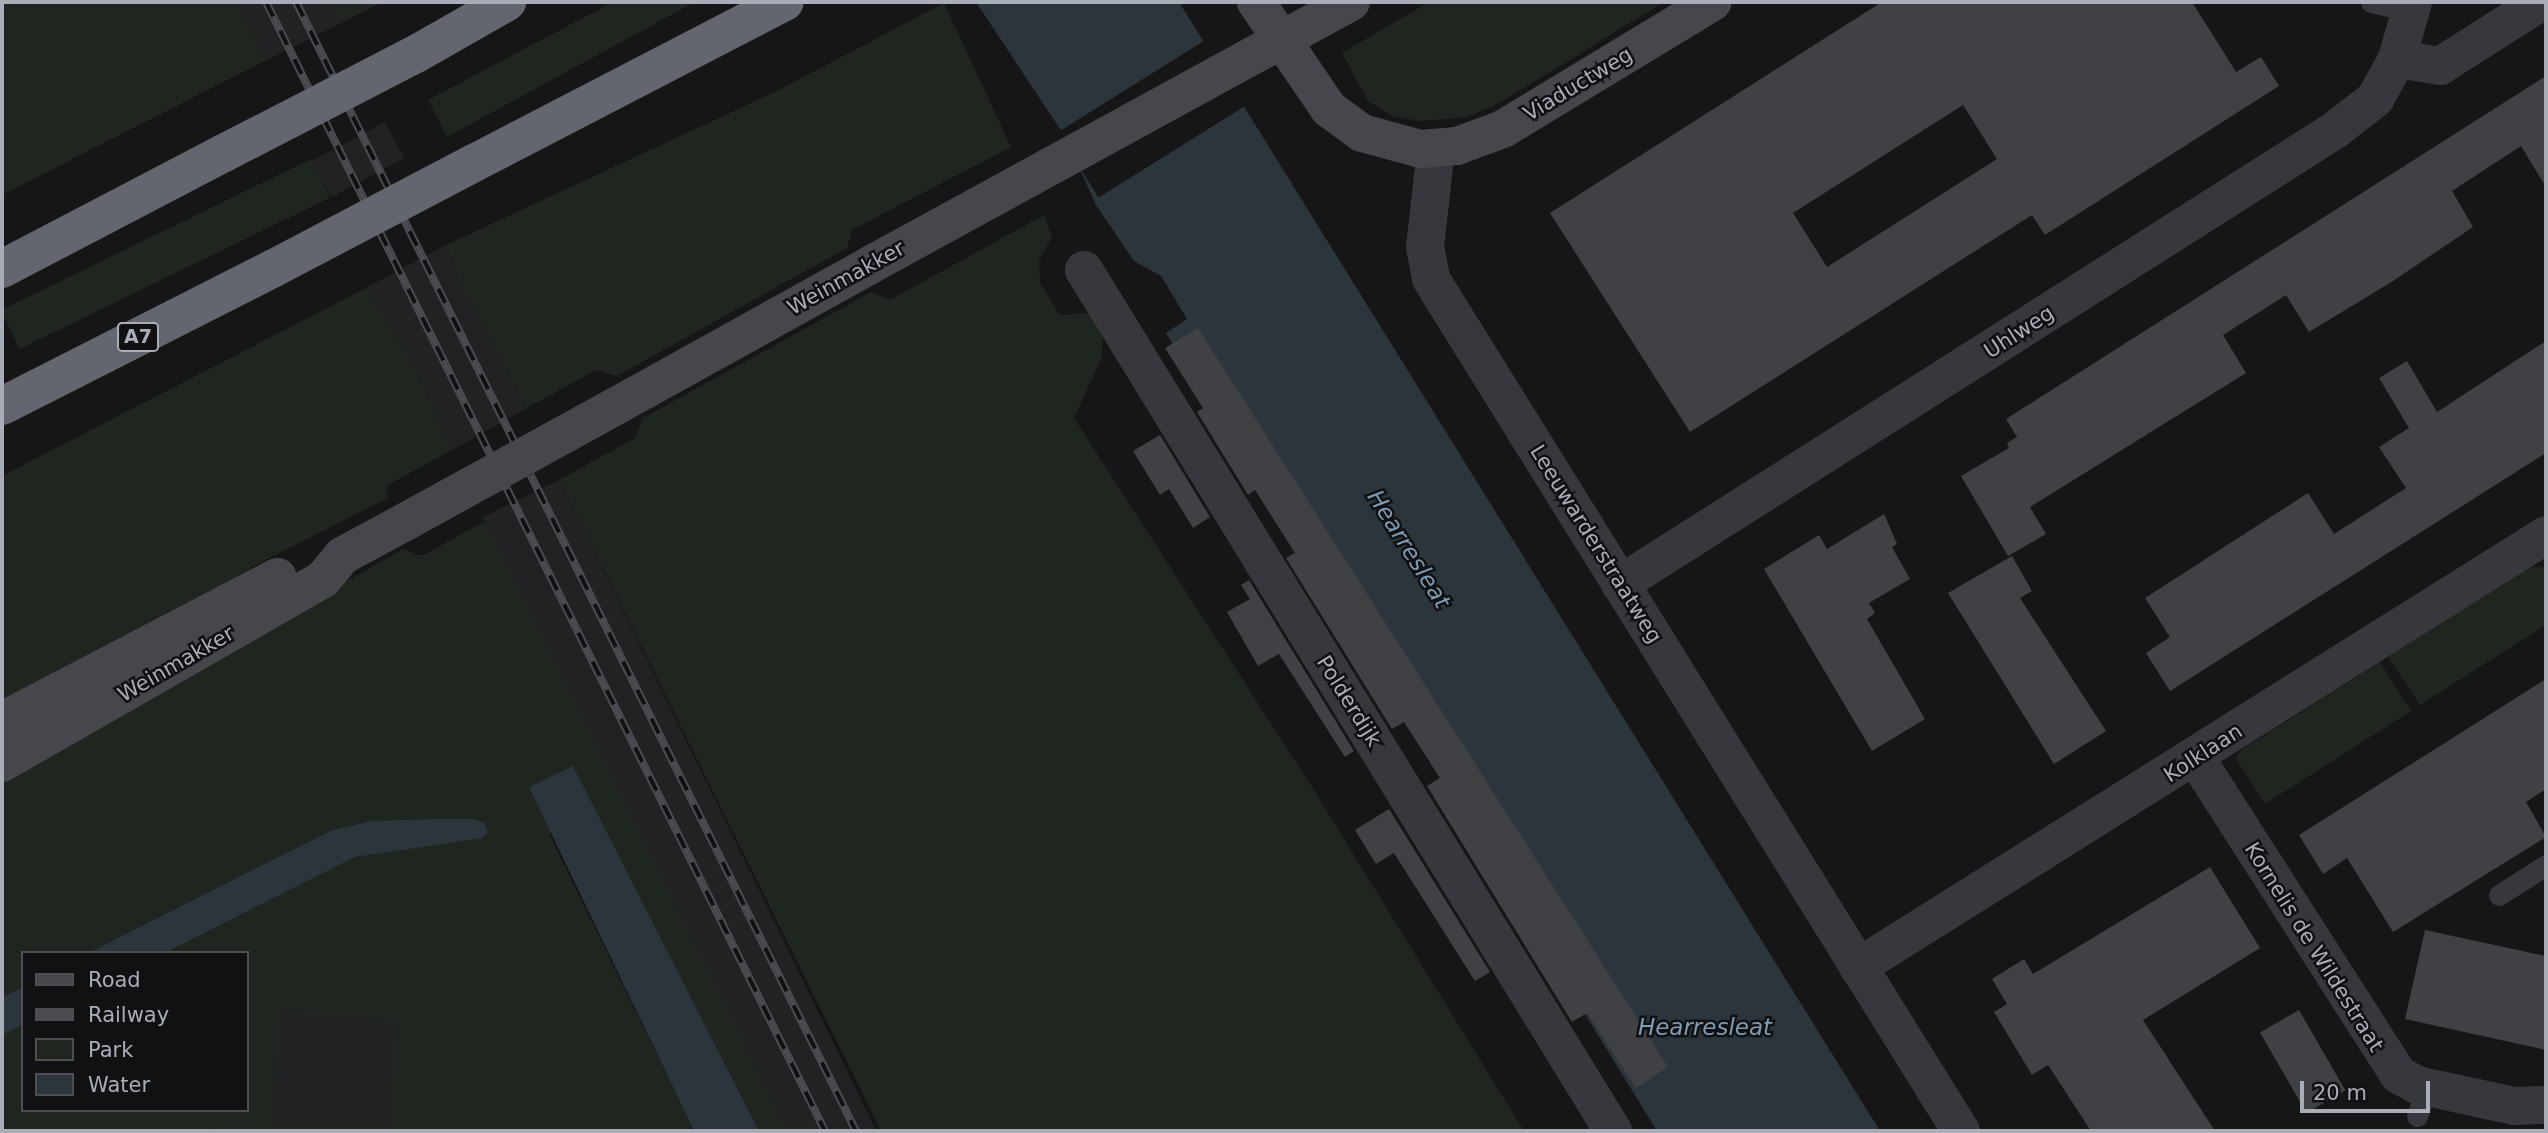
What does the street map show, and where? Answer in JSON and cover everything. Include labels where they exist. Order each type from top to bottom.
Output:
[{"type":"highway","points":[[2,269],[416,54],[507,2]]},
{"type":"highway","name":"A7","points":[[2,406],[785,2]]},
{"type":"main road","points":[[1256,2],[1318,98],[1344,122],[1379,140],[1436,149]]},
{"type":"main road","name":"Weinmakker","points":[[2,763],[323,579],[342,556],[1351,2]]},
{"type":"main road","name":"Viaductweg","points":[[1436,149],[1503,129],[1713,2]]},
{"type":"main road","name":"Weinmakker","points":[[2,722],[313,558],[342,556]]},
{"type":"street","points":[[2397,59],[2440,66],[2542,2]]},
{"type":"street","name":"Uhlweg","points":[[1620,584],[2344,124],[2375,99],[2397,59],[2412,7]]},
{"type":"street","name":"Leeuwarderstraatweg","points":[[1436,149],[1425,239],[1427,269],[1961,1131]]},
{"type":"street","name":"Polderdijk","points":[[1084,270],[1613,1131]]},
{"type":"street","name":"Kolklaan","points":[[1858,967],[2196,758],[2546,535]]},
{"type":"street","name":"Kornelis de Wildestraat","points":[[2196,758],[2386,1061],[2408,1081],[2422,1101],[2546,1105]]},
{"type":"lane","points":[[2371,2],[2412,7]]},
{"type":"lane","points":[[2499,895],[2546,865]]},
{"type":"shaded area","points":[[236,2],[330,2],[343,22],[267,60]]},
{"type":"shaded area","points":[[385,122],[404,158],[331,197],[312,161]]},
{"type":"shaded area","points":[[446,245],[459,281],[527,408],[452,450],[415,368],[366,288]]},
{"type":"shaded area","points":[[559,480],[877,1131],[782,1131],[483,517]]},
{"type":"shaded area","points":[[311,913],[606,1131],[2,1131],[2,1075],[21,1107],[21,1112],[248,1112],[248,952]]},
{"type":"green space","points":[[2,2],[236,2],[267,60],[2,195]]},
{"type":"green space","points":[[330,2],[383,2],[343,22]]},
{"type":"green space","points":[[613,2],[695,2],[447,137],[428,100]]},
{"type":"green space","points":[[1429,2],[1664,2],[1501,102],[1467,117],[1420,121],[1392,116],[1368,101],[1342,53]]},
{"type":"green space","points":[[944,3],[1011,147],[852,230],[847,248],[617,376],[596,370],[527,408],[459,281],[446,245],[775,92]]},
{"type":"green space","points":[[311,159],[330,198],[20,349],[2,310]]},
{"type":"green space","points":[[1044,215],[1052,237],[1039,260],[1040,283],[1060,315],[1089,313],[1103,332],[1102,357],[1074,418],[1312,787],[1524,1131],[881,1131],[559,480],[635,438],[643,418],[871,292],[890,300]]},
{"type":"green space","points":[[366,288],[415,368],[452,450],[386,486],[388,498],[250,568],[253,577],[2,709],[2,476]]},
{"type":"green space","points":[[485,521],[788,1131],[759,1131],[573,767],[550,836],[694,1131],[388,1131],[397,1022],[281,1011],[270,1129],[239,1125],[192,1131],[2,1131],[2,1035],[21,1026],[21,1112],[248,1112],[248,951],[169,951],[355,857],[414,847],[330,831],[92,951],[21,951],[21,988],[2,997],[2,780],[403,549],[422,556]]},
{"type":"green space","points":[[2529,567],[2546,567],[2546,625],[2420,705],[2388,657]]},
{"type":"green space","points":[[2380,662],[2411,711],[2265,804],[2236,759],[2240,751]]},
{"type":"water","name":"Hearresleat","points":[[976,2],[1179,2],[1880,1131],[1657,1131],[1166,333],[1187,319],[1161,276],[1134,261],[1096,205],[1066,138]]},
{"type":"water","points":[[573,766],[759,1131],[694,1131],[529,787]]},
{"type":"water","points":[[472,819],[485,823],[488,832],[482,838],[355,857],[169,951],[92,951],[330,831],[371,821]]},
{"type":"water","points":[[21,988],[21,1026],[2,1035],[2,997]]},
{"type":"pier","points":[[1207,39],[1248,104],[1099,198],[1058,132]]},
{"type":"building","points":[[1882,2],[2192,2],[2236,72],[2261,57],[2279,86],[2045,235],[2032,215],[1690,432],[1550,213]],"holes":[[[1963,105],[1997,159],[1827,267],[1793,213]]]},
{"type":"building","points":[[2546,76],[2546,187],[2521,146],[2452,191],[2473,227],[2393,281],[2309,332],[2286,295],[2223,335],[2246,373],[2030,507],[2046,534],[2008,556],[1961,476],[2009,448],[2007,443],[2017,437],[2006,419]]},
{"type":"building","points":[[1198,328],[1668,1067],[1636,1088],[1587,1013],[1572,1022],[1427,786],[1440,778],[1404,722],[1392,729],[1286,558],[1295,553],[1255,490],[1248,495],[1197,412],[1203,408],[1165,348]]},
{"type":"building","points":[[2546,341],[2546,453],[2170,691],[2146,653],[2170,637],[2145,598],[2308,493],[2334,534],[2406,488],[2379,447],[2409,428],[2379,378],[2407,361],[2437,412]]},
{"type":"building","points":[[1160,435],[1210,517],[1193,528],[1169,489],[1160,495],[1133,451]]},
{"type":"building","points":[[1884,514],[1897,544],[1892,547],[1910,579],[1869,603],[1875,613],[1867,619],[1925,719],[1872,751],[1764,569],[1819,535],[1827,549]]},
{"type":"building","points":[[2012,556],[2032,591],[2020,598],[2106,731],[2054,764],[1948,593]]},
{"type":"building","points":[[1249,580],[1354,751],[1345,757],[1279,654],[1258,666],[1227,612],[1250,599],[1241,585]]},
{"type":"building","points":[[2546,679],[2546,789],[2526,802],[2546,837],[2393,932],[2347,858],[2323,874],[2299,835]]},
{"type":"building","points":[[1389,809],[1490,972],[1475,981],[1394,853],[1376,864],[1355,830]]},
{"type":"building","points":[[2210,867],[2260,948],[2143,1020],[2215,1131],[2091,1131],[2048,1065],[2032,1075],[1994,1012],[2007,1004],[1992,979],[2024,959],[2033,974]]},
{"type":"building","points":[[2425,930],[2546,956],[2546,1050],[2405,1019]]},
{"type":"building","points":[[2299,1010],[2346,1091],[2307,1113],[2260,1032]]},
{"type":"railway","points":[[266,2],[825,1131]]},
{"type":"railway","points":[[296,2],[856,1131]]}]
